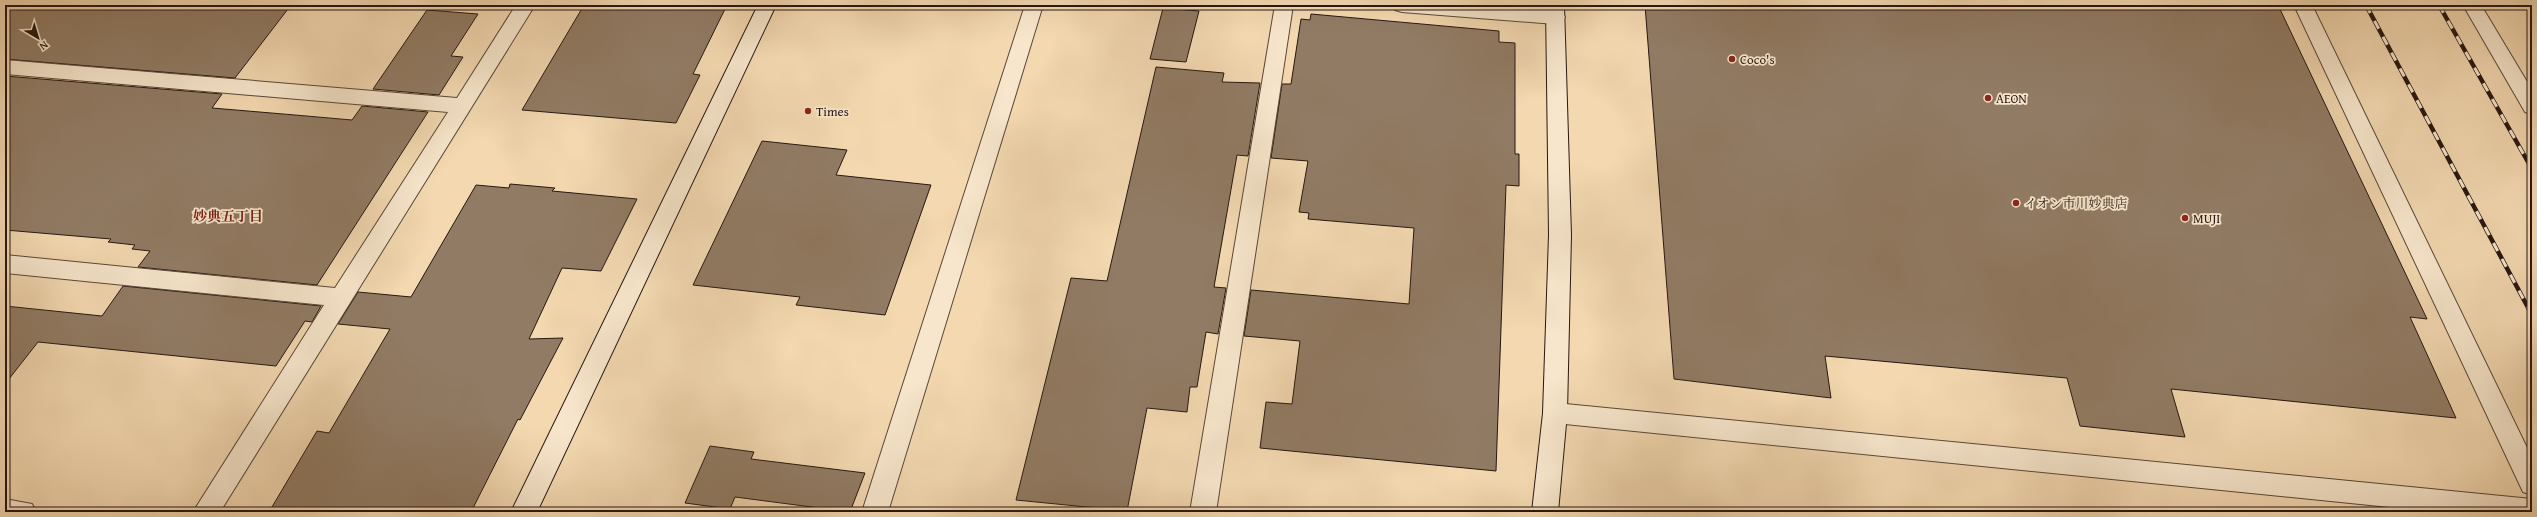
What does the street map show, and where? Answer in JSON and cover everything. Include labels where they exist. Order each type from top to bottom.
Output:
[{"type":"street","points":[[206,512],[526,5]]},
{"type":"street","points":[[524,512],[768,5]]},
{"type":"street","points":[[875,512],[1034,5]]},
{"type":"street","points":[[1203,512],[1284,5]]},
{"type":"street","points":[[1402,5],[1555,11],[1560,235],[1555,413],[1545,512]]},
{"type":"street","points":[[2303,5],[2532,484]]},
{"type":"street","points":[[2472,5],[2527,89],[2532,107]]},
{"type":"street","points":[[5,67],[462,106]]},
{"type":"street","points":[[5,264],[341,298]]},
{"type":"street","points":[[1555,413],[2532,510]]},
{"type":"street","points":[[5,510],[23,512]]},
{"type":"building","points":[[5,5],[291,5],[235,78],[5,59]]},
{"type":"building","points":[[584,5],[727,5],[693,74],[700,75],[676,123],[522,110]]},
{"type":"building","name":"イオン市川妙典店","points":[[1645,5],[2278,5],[2427,319],[2410,317],[2456,418],[2171,389],[2185,437],[2080,426],[2067,378],[1825,356],[1831,398],[1674,379]]},
{"type":"building","points":[[1163,8],[1199,11],[1186,62],[1150,59]]},
{"type":"building","points":[[427,10],[478,14],[451,56],[463,57],[439,95],[373,89]]},
{"type":"building","points":[[1311,14],[1499,31],[1499,42],[1515,43],[1515,154],[1519,154],[1519,186],[1506,185],[1496,471],[1260,448],[1266,402],[1292,404],[1300,341],[1244,336],[1251,290],[1409,304],[1414,228],[1308,219],[1309,213],[1299,212],[1308,161],[1271,158],[1282,84],[1291,84],[1301,19],[1310,20]]},
{"type":"building","points":[[1156,67],[1224,73],[1222,82],[1260,83],[1248,156],[1237,155],[1214,287],[1226,288],[1218,334],[1206,332],[1197,387],[1190,387],[1187,412],[1147,408],[1127,511],[1016,500],[1071,278],[1107,281]]},
{"type":"building","points":[[5,76],[222,94],[212,108],[352,120],[362,106],[428,112],[317,285],[138,267],[150,251],[132,249],[135,245],[108,242],[111,239],[5,230]]},
{"type":"building","points":[[762,141],[847,150],[836,175],[931,185],[885,315],[796,305],[800,297],[693,285]]},
{"type":"building","points":[[510,184],[555,188],[552,191],[637,199],[601,271],[562,268],[529,339],[563,338],[520,420],[518,419],[471,512],[269,512],[317,431],[329,433],[390,329],[338,324],[358,292],[411,297],[476,185],[509,188]]},
{"type":"building","points":[[123,286],[321,306],[312,322],[305,321],[276,366],[38,342],[5,384],[5,306],[102,316]]},
{"type":"building","points":[[710,446],[754,452],[751,459],[865,473],[850,512],[735,497],[730,509],[685,503]]},
{"type":"railway","points":[[2366,5],[2532,315]]},
{"type":"railway","points":[[2439,5],[2532,169]]},
{"type":"place","name":"Coco's","points":[[1732,59]]},
{"type":"place","name":"AEON","points":[[1988,98]]},
{"type":"place","name":"Times","points":[[808,111]]},
{"type":"place","name":"イオン市川妙典店","points":[[2016,203]]},
{"type":"place","name":"MUJI","points":[[2185,218]]},
{"type":"district","name":"妙典五丁目","points":[[228,216]]}]
